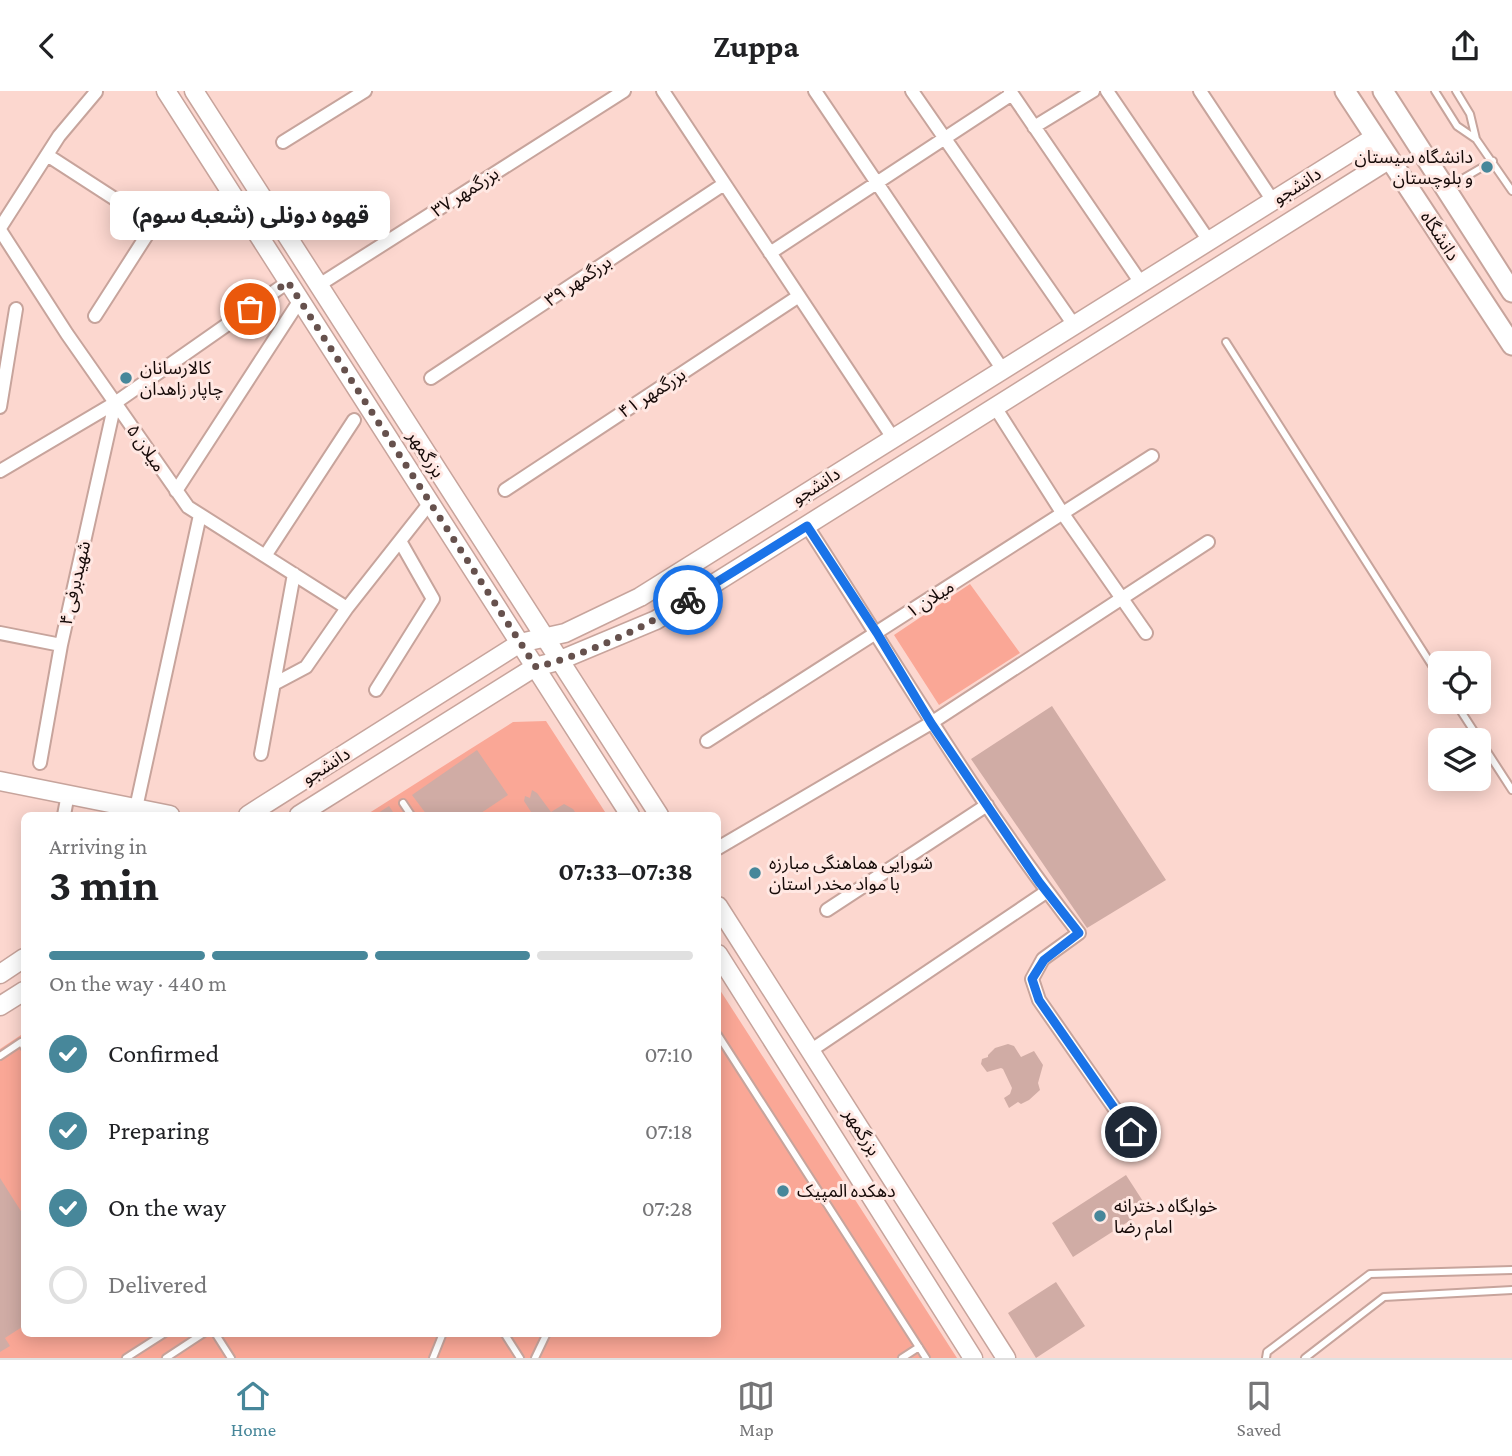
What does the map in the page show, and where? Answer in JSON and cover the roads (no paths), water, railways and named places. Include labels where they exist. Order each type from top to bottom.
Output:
[{"type":"main road","name":"دانشگاه","points":[[1345,91],[1512,345]]},
{"type":"main road","name":"دانشگاه","points":[[1383,91],[1512,292]]},
{"type":"street","name":"بزرگمهر","points":[[166,91],[628,812]]},
{"type":"street","name":"بزرگمهر","points":[[194,91],[657,812]]},
{"type":"street","points":[[283,142],[365,91]]},
{"type":"street","name":"بزرگمهر ۳۷","points":[[319,285],[609,95],[624,91]]},
{"type":"street","points":[[663,91],[893,438]]},
{"type":"street","points":[[815,91],[1003,370]]},
{"type":"street","points":[[912,91],[1074,325]]},
{"type":"street","points":[[1034,127],[1093,91]]},
{"type":"street","points":[[1107,91],[1209,241]]},
{"type":"street","points":[[1200,91],[1273,201]]},
{"type":"street","points":[[0,229],[59,136],[96,92]]},
{"type":"street","points":[[770,253],[1011,93],[1141,283]]},
{"type":"street","name":"دانشجو","points":[[253,812],[520,643],[565,633],[640,597],[1375,137]]},
{"type":"street","points":[[47,155],[152,223]]},
{"type":"street","points":[[1341,158],[1352,161],[1360,168],[1362,177]]},
{"type":"street","name":"دانشجو","points":[[304,812],[536,667],[558,661],[656,620],[1390,159]]},
{"type":"street","name":"برزگمهر ۳۹","points":[[431,377],[724,184]]},
{"type":"street","points":[[95,316],[152,223],[170,199]]},
{"type":"street","name":"میلان ۵","points":[[0,229],[66,334],[188,507],[347,608]]},
{"type":"street","points":[[0,471],[115,403],[288,282]]},
{"type":"street","name":"بزرگمهر ۴۱","points":[[505,490],[799,296]]},
{"type":"street","points":[[176,491],[300,300]]},
{"type":"street","points":[[0,407],[5,345],[16,309]]},
{"type":"street","name":"شهیدبرفی ۴","points":[[40,763],[61,645],[115,403]]},
{"type":"street","points":[[995,407],[1063,514],[1146,633]]},
{"type":"street","points":[[265,556],[354,419]]},
{"type":"street","name":"میلان ۱","points":[[706,741],[1152,456]]},
{"type":"street","points":[[274,684],[306,667],[347,608],[429,504]]},
{"type":"street","points":[[136,809],[200,515]]},
{"type":"street","points":[[807,526],[877,633],[931,723],[1046,891],[1079,933],[1044,960],[1032,979],[1039,1000],[1131,1132]]},
{"type":"street","points":[[376,690],[433,599],[400,541]]},
{"type":"street","points":[[721,846],[931,723],[1208,542]]},
{"type":"street","points":[[261,754],[294,574]]},
{"type":"street","points":[[0,633],[61,645]]},
{"type":"street","points":[[0,781],[153,812]]},
{"type":"street","points":[[65,812],[68,795]]},
{"type":"street","points":[[827,910],[987,805]]},
{"type":"street","points":[[796,1079],[815,1058],[1046,891]]},
{"type":"street","name":"بزرگمهر","points":[[721,911],[1006,1358]]},
{"type":"street","name":"بزرگمهر","points":[[721,959],[973,1357]]},
{"type":"street","points":[[0,974],[21,960]]},
{"type":"street","points":[[0,1006],[21,993]]},
{"type":"street","points":[[973,1357],[996,1342]]},
{"type":"lane","points":[[1435,91],[1457,126],[1476,139],[1512,191]]},
{"type":"lane","points":[[1456,91],[1471,114],[1476,139]]},
{"type":"lane","points":[[1445,189],[1493,161]]},
{"type":"lane","points":[[1504,178],[1512,172]]},
{"type":"lane","points":[[1226,342],[1428,659]]},
{"type":"lane","points":[[1463,714],[1512,790]]},
{"type":"lane","points":[[403,803],[409,812]]},
{"type":"lane","points":[[721,1040],[926,1358]]},
{"type":"lane","points":[[0,1056],[21,1042]]},
{"type":"lane","points":[[1266,1358],[1267,1352],[1370,1274],[1512,1269]]},
{"type":"lane","points":[[1305,1358],[1384,1297],[1512,1290]]},
{"type":"lane","points":[[126,1358],[159,1337]]},
{"type":"lane","points":[[166,1358],[198,1337]]},
{"type":"lane","points":[[218,1337],[231,1358]]},
{"type":"lane","points":[[433,1358],[441,1337]]},
{"type":"lane","points":[[507,1337],[520,1358]]},
{"type":"lane","points":[[535,1358],[545,1337]]},
{"type":"lane","points":[[902,1358],[919,1347]]},
{"type":"place","name":"دانشگاه سیستان و بلوچستان","points":[[1487,167]]},
{"type":"place","name":"قهوه دونلی (شعبه سوم)","points":[[250,309]]},
{"type":"place","name":"کالارسانان چاپار زاهدان","points":[[126,378]]},
{"type":"place","name":"شورایی هماهنگی مبارزه با مواد مخدر استان","points":[[755,873]]},
{"type":"place","name":"دهکده المپیک","points":[[783,1191]]},
{"type":"place","name":"خوابگاه دخترانه امام رضا","points":[[1100,1216]]}]
